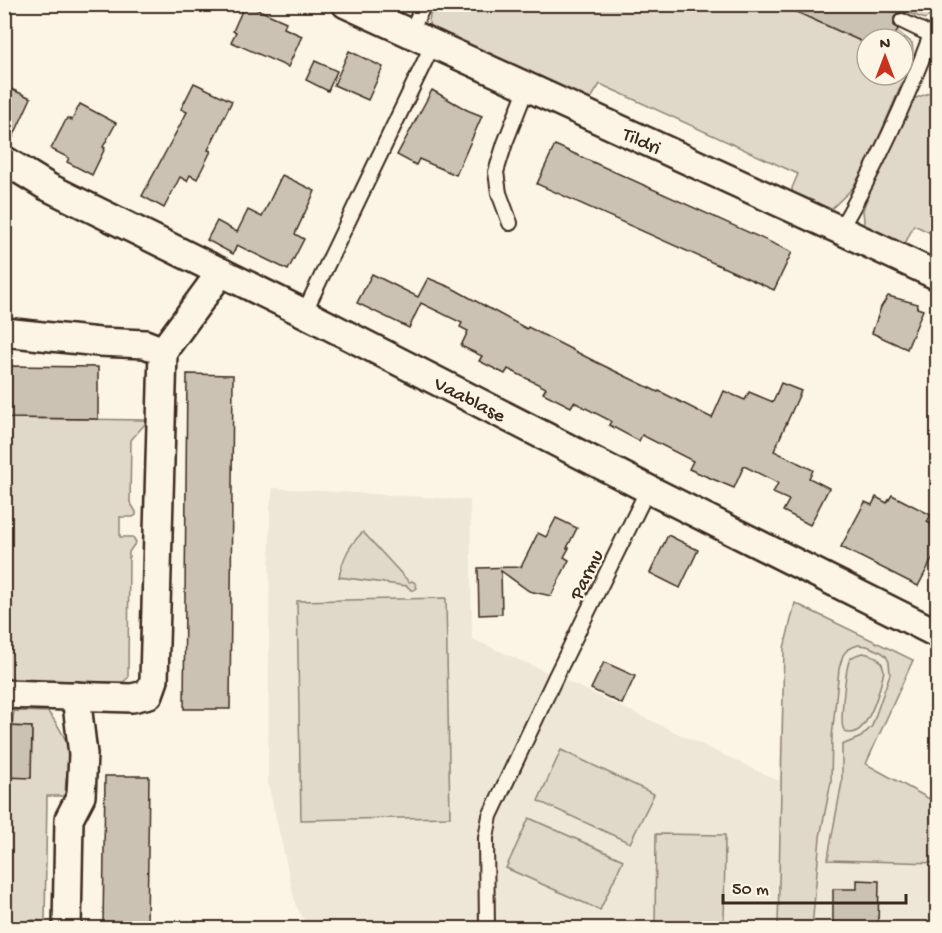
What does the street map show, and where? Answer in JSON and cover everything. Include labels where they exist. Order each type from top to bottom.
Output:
[{"type":"street","name":"Tildri","points":[[346,4],[938,276]]},
{"type":"street","name":"Vaablase","points":[[4,160],[48,187],[304,313],[938,634]]},
{"type":"street","points":[[4,693],[132,698],[149,694],[154,680],[163,351],[221,272]]},
{"type":"street","points":[[4,332],[99,342],[145,344],[163,351]]},
{"type":"street","points":[[67,928],[69,819],[81,796],[83,754],[76,696]]},
{"type":"lane","points":[[304,313],[421,39],[424,4]]},
{"type":"lane","points":[[840,230],[860,194],[910,89],[931,35],[902,21]]},
{"type":"lane","points":[[510,223],[499,193],[496,172],[527,87]]},
{"type":"lane","name":"Parmu","points":[[486,928],[486,838],[490,816],[648,489]]},
{"type":"shaded area","points":[[434,4],[937,5],[935,12],[925,19],[906,12],[899,27],[855,27],[855,87],[900,87],[870,158],[852,189],[830,210],[817,210],[793,199],[792,188],[798,174],[600,84],[592,97],[586,101],[432,35],[430,16]]},
{"type":"shaded area","points":[[937,90],[937,236],[914,225],[903,248],[865,234],[863,210],[913,99]]},
{"type":"shaded area","points":[[5,418],[145,420],[145,424],[131,440],[130,502],[136,515],[120,517],[120,537],[133,537],[136,542],[129,552],[128,678],[123,682],[5,682]]},
{"type":"shaded area","points":[[273,488],[470,500],[472,639],[779,781],[784,648],[795,603],[913,660],[866,764],[937,803],[937,928],[309,928],[296,906],[268,783],[270,507]]},
{"type":"shaded area","points":[[363,532],[409,582],[415,583],[417,588],[411,590],[407,586],[339,577],[347,552]]},
{"type":"shaded area","points":[[446,598],[450,817],[301,820],[297,601]]},
{"type":"shaded area","points":[[795,603],[913,660],[866,764],[937,803],[937,863],[828,860],[842,782],[842,745],[861,737],[872,726],[890,674],[886,656],[867,646],[858,645],[848,649],[843,655],[839,669],[832,737],[831,782],[820,837],[812,928],[778,928],[784,648]]},
{"type":"shaded area","points":[[863,653],[877,658],[884,671],[868,718],[857,731],[849,733],[844,730],[842,723],[847,671],[850,659]]},
{"type":"shaded area","points":[[14,711],[48,712],[67,743],[74,778],[66,778],[65,796],[47,796],[45,921],[32,920],[31,928],[5,928],[5,777],[31,777],[32,727],[12,726]]},
{"type":"shaded area","points":[[561,750],[654,794],[630,843],[538,801]]},
{"type":"shaded area","points":[[529,818],[623,860],[600,910],[506,868]]},
{"type":"shaded area","points":[[656,834],[725,835],[724,928],[655,928]]},
{"type":"building","points":[[245,4],[286,22],[284,28],[302,36],[288,67],[231,42],[236,32],[233,31]]},
{"type":"building","points":[[779,4],[909,4],[905,13],[897,13],[894,18],[895,27],[855,27],[855,39]]},
{"type":"building","points":[[349,51],[383,67],[368,100],[334,85]]},
{"type":"building","points":[[315,61],[337,71],[328,91],[306,80]]},
{"type":"building","points":[[194,83],[232,101],[208,150],[211,151],[197,179],[190,175],[187,181],[180,177],[164,208],[142,196],[187,112],[181,109]]},
{"type":"building","points":[[4,86],[31,98],[9,146],[4,144]]},
{"type":"building","points":[[432,90],[482,116],[456,175],[419,159],[416,165],[397,155]]},
{"type":"building","points":[[80,104],[116,123],[92,175],[67,162],[69,158],[51,149],[67,118],[72,120]]},
{"type":"building","points":[[555,145],[792,252],[774,290],[537,184]]},
{"type":"building","points":[[282,175],[315,191],[295,234],[304,239],[288,270],[237,245],[233,254],[207,240],[217,221],[237,232],[248,210],[262,217]]},
{"type":"building","points":[[372,274],[418,297],[428,278],[452,288],[527,329],[528,327],[712,418],[724,391],[745,400],[749,392],[773,402],[781,383],[801,391],[774,451],[813,470],[809,478],[829,488],[810,525],[783,511],[789,500],[773,493],[778,483],[744,466],[734,488],[689,469],[693,461],[642,435],[639,441],[609,425],[611,421],[574,402],[571,407],[543,393],[546,388],[508,369],[505,374],[479,361],[482,356],[461,346],[468,331],[460,327],[462,323],[421,303],[409,328],[357,303]]},
{"type":"building","points":[[888,296],[918,304],[917,308],[923,310],[907,349],[872,333],[881,307]]},
{"type":"building","points":[[4,366],[98,367],[98,419],[4,418]]},
{"type":"building","points":[[187,374],[233,375],[230,709],[184,709]]},
{"type":"building","points":[[892,495],[931,515],[927,522],[938,528],[938,548],[918,586],[841,547],[865,502],[872,505],[876,497],[887,503]]},
{"type":"building","points":[[556,518],[577,528],[564,557],[569,560],[551,596],[529,591],[501,571],[502,614],[479,615],[478,568],[521,567],[538,533],[546,537]]},
{"type":"building","points":[[668,535],[698,550],[680,588],[650,573]]},
{"type":"building","points":[[604,662],[635,676],[622,704],[591,689]]},
{"type":"building","points":[[4,726],[32,727],[31,778],[4,777]]},
{"type":"building","points":[[105,776],[149,776],[147,928],[103,928]]},
{"type":"building","points":[[857,880],[879,881],[878,928],[833,928],[833,889],[857,889]]}]
